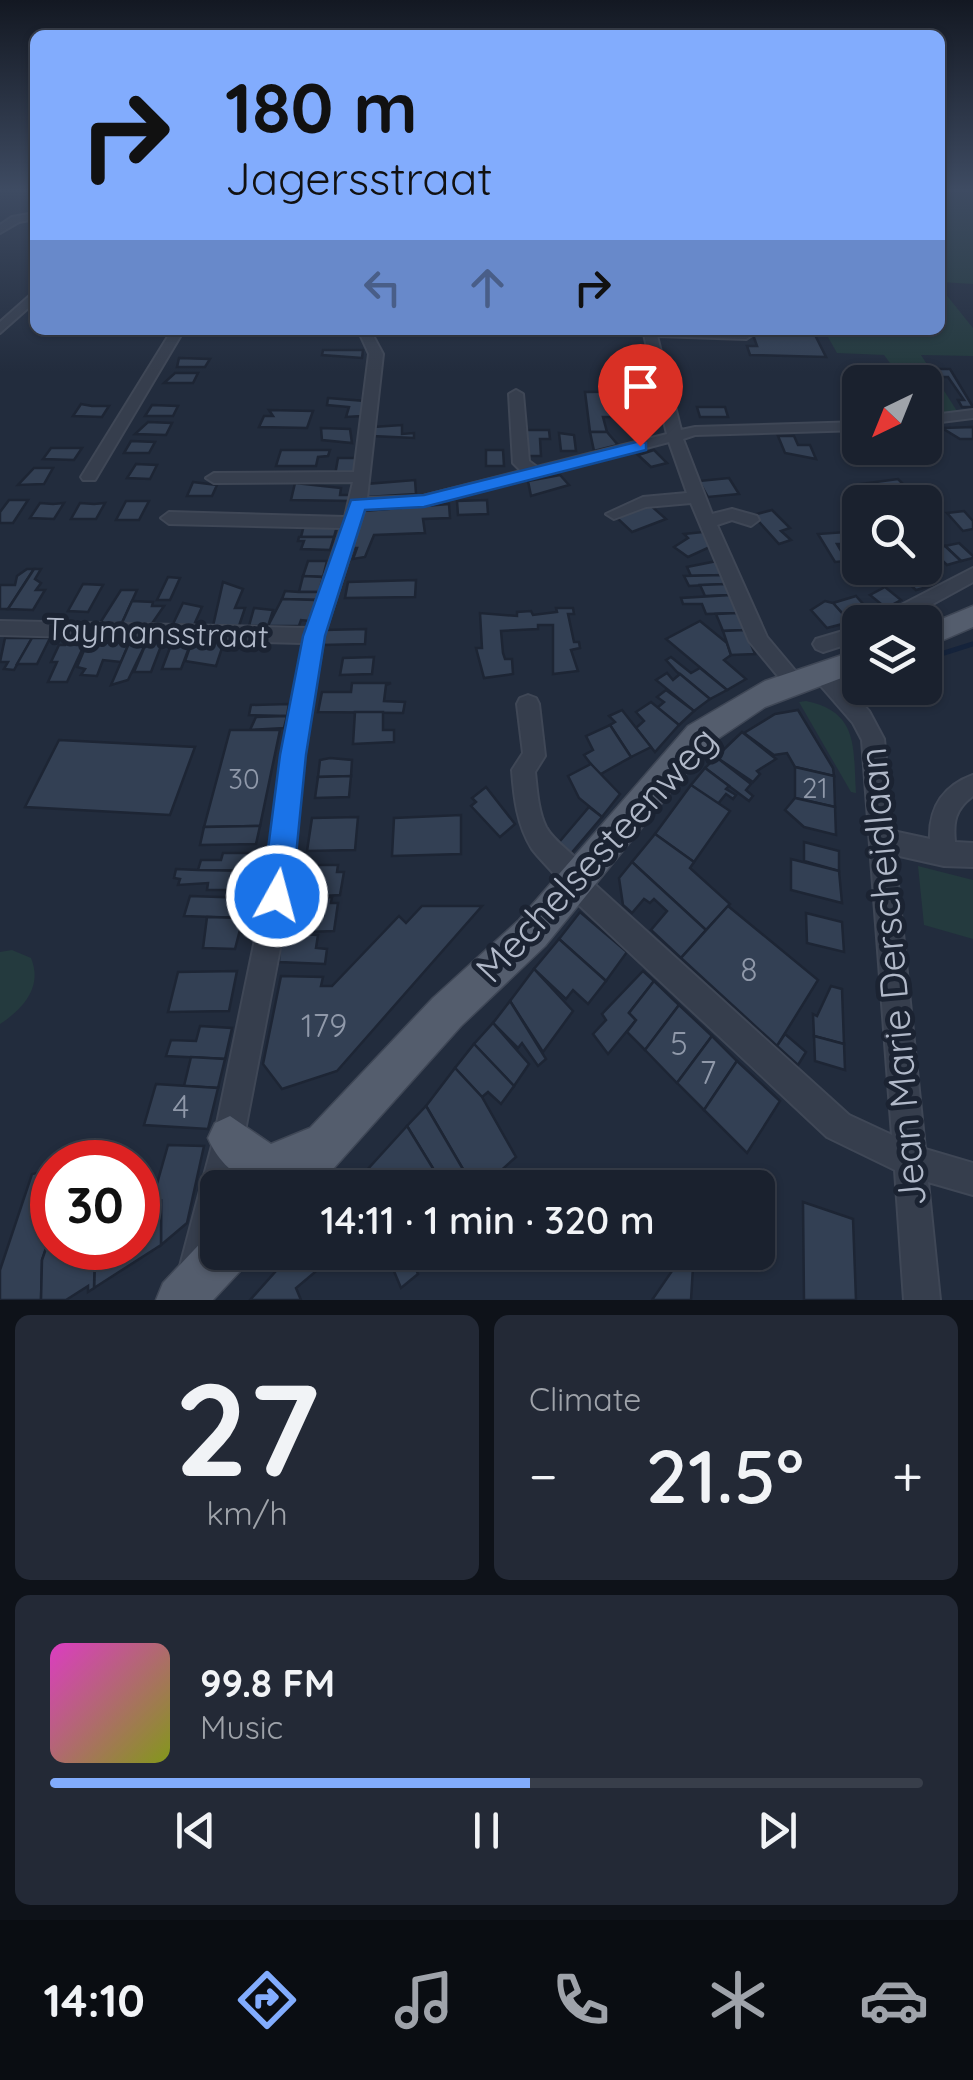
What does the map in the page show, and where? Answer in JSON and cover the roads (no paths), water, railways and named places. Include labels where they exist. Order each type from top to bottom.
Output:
[{"type":"main road","points":[[942,632],[973,616]]},
{"type":"main road","points":[[942,636],[973,628]]},
{"type":"main road","name":"Mechelsesteenweg","points":[[301,1170],[577,882],[698,735],[737,707],[812,665],[842,662]]},
{"type":"main road","points":[[230,1138],[238,1150],[269,1167],[326,1143]]},
{"type":"main road","points":[[187,1297],[210,1270]]},
{"type":"street","points":[[2,300],[30,298]]},
{"type":"street","points":[[0,329],[30,301]]},
{"type":"street","points":[[88,477],[175,335]]},
{"type":"street","points":[[187,1297],[230,1138],[277,896],[293,755],[314,636],[358,504],[376,354],[366,335]]},
{"type":"street","name":"Jean Marie Derscheidlaan","points":[[651,335],[675,438],[758,641],[812,665],[861,716],[872,739],[922,1300]]},
{"type":"street","points":[[516,394],[521,463],[535,472]]},
{"type":"street","points":[[942,418],[973,414]]},
{"type":"street","points":[[358,504],[424,501],[694,430],[842,426]]},
{"type":"street","points":[[214,478],[362,477]]},
{"type":"street","points":[[614,514],[644,502],[696,496]]},
{"type":"street","points":[[707,522],[732,514],[751,520]]},
{"type":"street","points":[[168,518],[351,523]]},
{"type":"street","points":[[916,605],[973,574]]},
{"type":"street","name":"Taymansstraat","points":[[0,628],[314,636]]},
{"type":"street","points":[[812,665],[842,646]]},
{"type":"street","points":[[528,704],[534,756],[524,770],[529,818],[543,848],[838,1126],[910,1162],[973,1180]]},
{"type":"street","points":[[944,854],[943,811],[955,792],[973,785]]},
{"type":"street","points":[[882,840],[944,854],[973,855]]},
{"type":"waterway","points":[[942,654],[973,644]]}]
